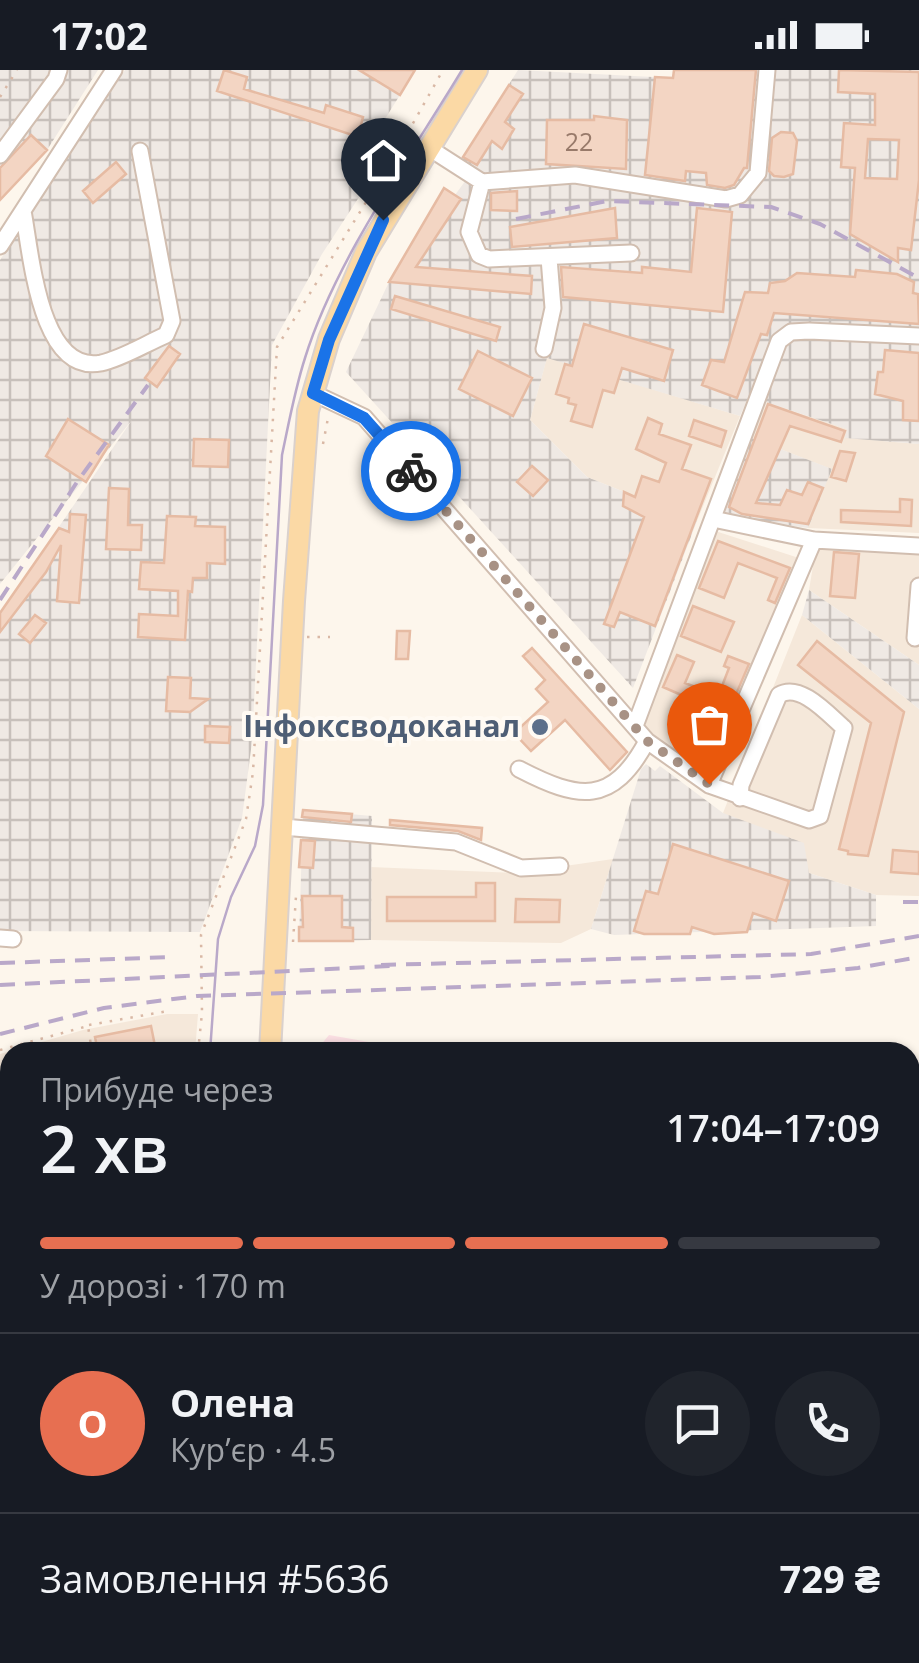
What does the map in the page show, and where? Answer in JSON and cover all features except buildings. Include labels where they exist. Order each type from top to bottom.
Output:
[{"type":"main road","points":[[271,1042],[303,448],[313,393],[329,340],[366,252],[477,70]]},
{"type":"street","points":[[0,155],[59,70]]},
{"type":"street","points":[[0,246],[114,70]]},
{"type":"street","points":[[428,148],[482,182],[575,175],[726,199],[740,195],[758,173],[767,70]]},
{"type":"street","points":[[23,211],[47,326],[65,352],[91,364],[103,362],[166,335],[172,321],[140,151]]},
{"type":"street","points":[[482,182],[469,232],[479,256],[549,258],[631,253]]},
{"type":"street","points":[[544,349],[554,308],[549,258]]},
{"type":"street","points":[[635,726],[779,341],[791,332],[809,331],[919,336]]},
{"type":"street","points":[[313,393],[364,418],[647,741],[709,784],[740,798],[816,820],[844,728],[798,691],[778,695],[741,784],[740,798]]},
{"type":"street","points":[[712,520],[814,540],[919,546]]},
{"type":"street","points":[[709,784],[814,540]]},
{"type":"street","points":[[916,638],[919,586]]},
{"type":"street","points":[[519,768],[547,784],[598,792],[610,788],[635,763],[647,741]]},
{"type":"street","points":[[283,827],[456,842],[521,868],[560,866]]},
{"type":"path","points":[[0,97],[17,70]]},
{"type":"path","points":[[310,637],[330,637]]},
{"type":"path","points":[[199,1042],[200,972]]},
{"type":"path","points":[[29,1042],[168,1011]]},
{"type":"path","points":[[88,1026],[90,1042]]},
{"type":"shaded area","points":[[0,70],[98,70],[47,150],[0,200]]},
{"type":"shaded area","points":[[125,70],[360,70],[400,95],[378,130],[384,132],[380,144],[391,148],[322,254],[272,345],[252,742],[242,818],[200,932],[0,931],[0,613],[132,420],[0,584],[0,260]]},
{"type":"shaded area","points":[[518,70],[672,78],[674,70],[919,70],[919,444],[845,438],[847,429],[765,402],[789,328],[774,339],[740,416],[547,358],[530,420],[587,477],[697,521],[633,688],[346,372],[389,282],[444,188],[455,195],[474,169],[461,160]]},
{"type":"shaded area","points":[[547,357],[740,416],[697,521],[587,477],[530,420]]},
{"type":"shaded area","points":[[765,402],[848,429],[846,438],[919,444],[919,533],[808,528],[831,469],[749,437]]},
{"type":"shaded area","points":[[749,437],[832,469],[808,528],[720,512]]},
{"type":"shaded area","points":[[712,530],[802,559],[712,775],[654,740],[644,722]]},
{"type":"shaded area","points":[[817,542],[919,548],[919,665],[809,590]]},
{"type":"shaded area","points":[[809,590],[919,665],[919,709],[802,615]]},
{"type":"shaded area","points":[[802,615],[919,709],[919,896],[876,895],[809,873],[723,813]]},
{"type":"shaded area","points":[[646,764],[655,771],[660,766],[723,813],[804,843],[809,873],[876,895],[876,926],[614,935],[591,929],[641,769]]},
{"type":"shaded area","points":[[303,810],[372,816],[371,940],[299,941]]},
{"type":"shaded area","points":[[613,859],[591,929],[561,943],[371,940],[370,867],[517,873]]},
{"type":"shaded area","points":[[167,1014],[198,1014],[196,1042],[42,1042]]},
{"type":"shaded area","points":[[329,1035],[369,1042],[323,1042]]},
{"type":"tram line","points":[[211,1042],[218,939],[231,897],[255,846],[263,805],[282,455],[298,382],[318,321],[354,247],[462,70]]},
{"type":"railway","points":[[516,219],[607,201],[771,207],[820,224],[919,278]]},
{"type":"railway","points":[[0,600],[77,482],[148,385]]},
{"type":"railway","points":[[903,902],[919,902]]},
{"type":"railway","points":[[381,965],[811,954],[919,936]]},
{"type":"railway","points":[[0,963],[173,957]]},
{"type":"railway","points":[[0,1034],[104,1008],[197,996],[760,977],[858,968],[919,957]]},
{"type":"railway","points":[[0,985],[392,966]]},
{"type":"way so far","points":[[411,471],[647,741],[709,784]]},
{"type":"place","name":"Інфоксводоканал","points":[[540,727]]},
{"type":"route","points":[[383,220],[329,340],[313,393],[364,418],[411,471]]}]
